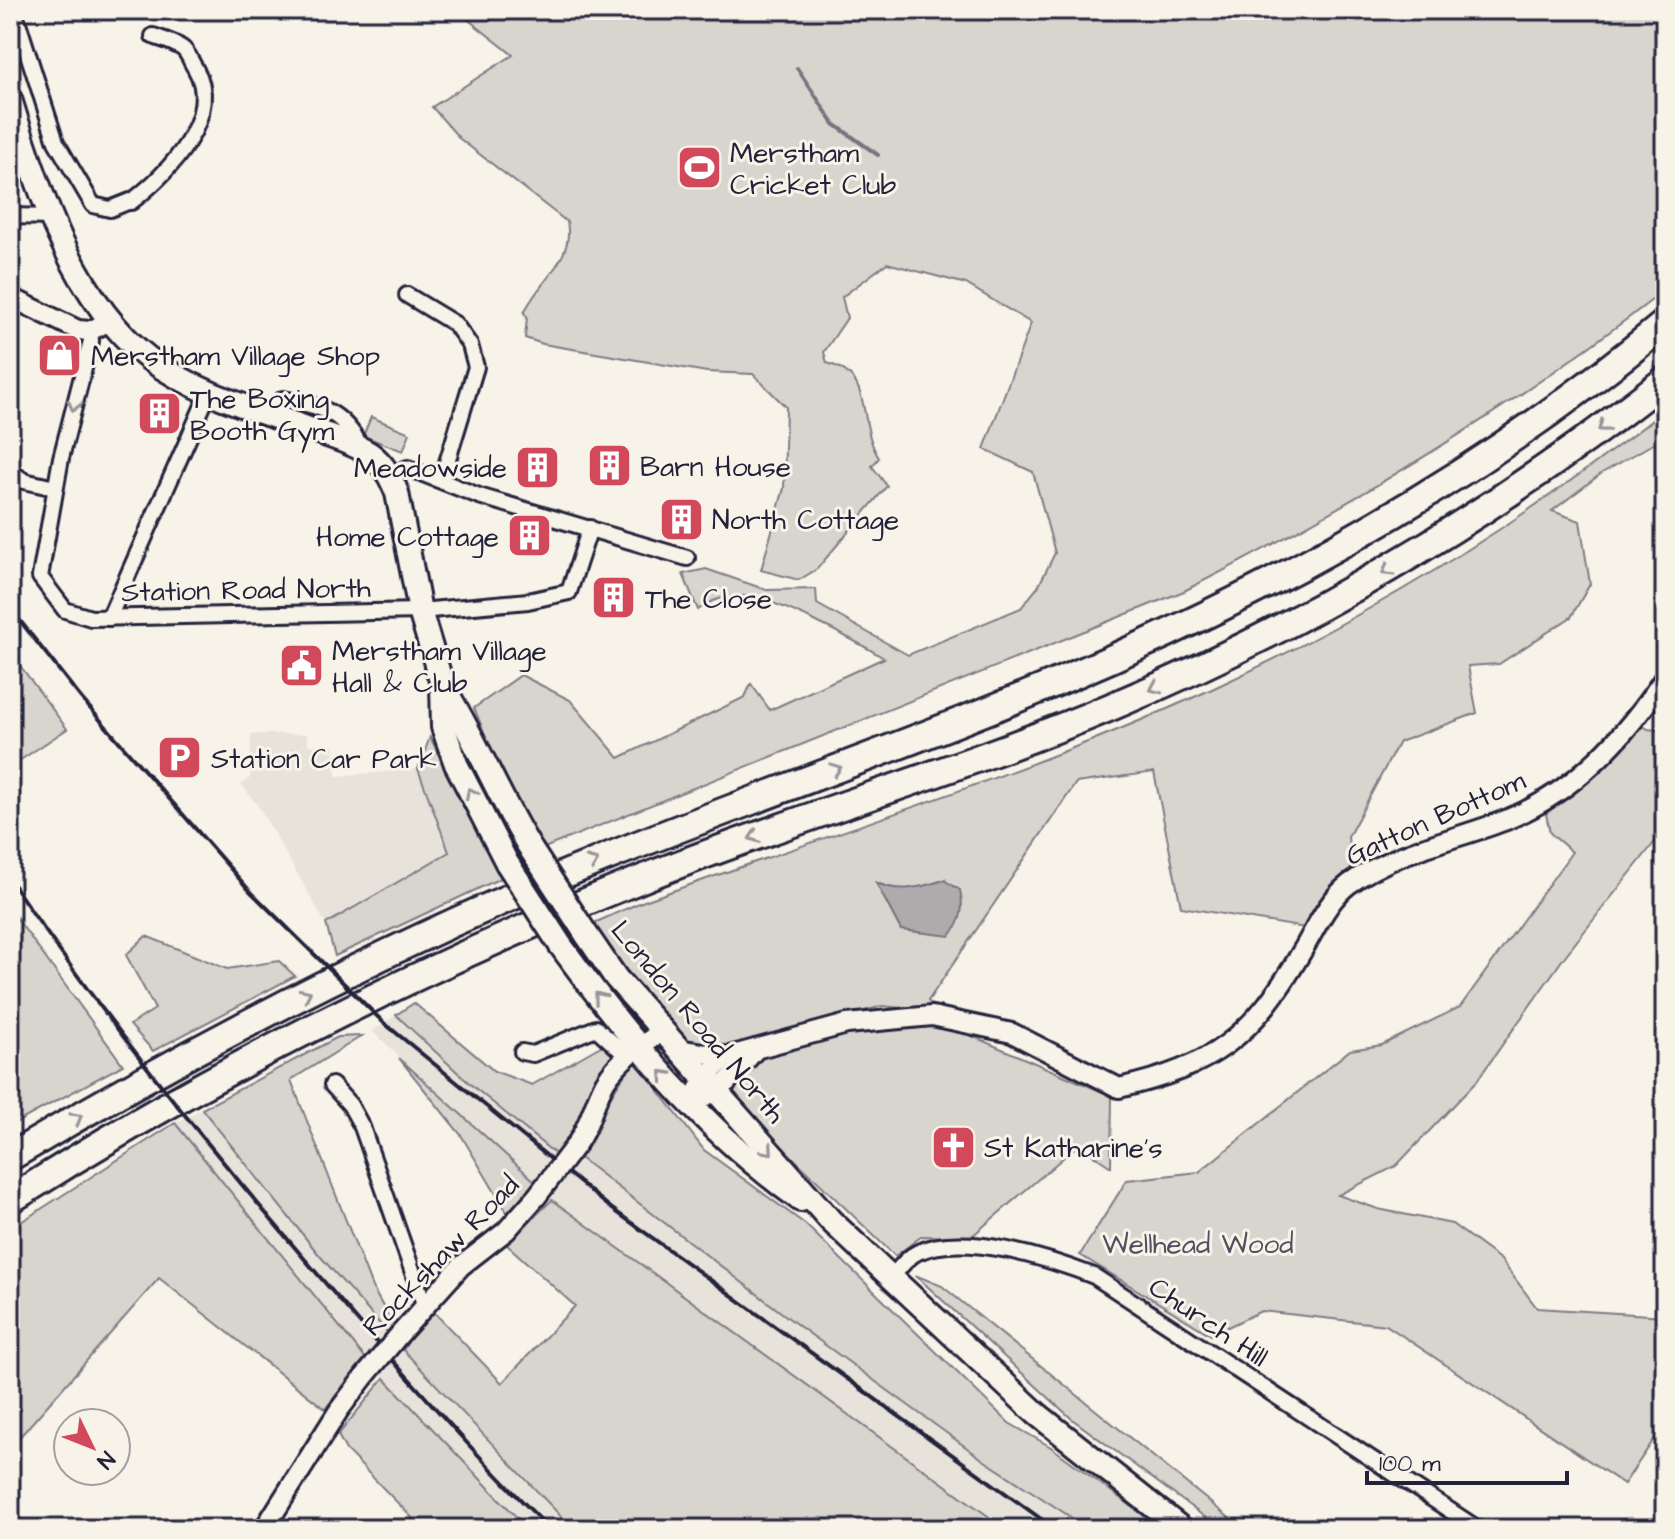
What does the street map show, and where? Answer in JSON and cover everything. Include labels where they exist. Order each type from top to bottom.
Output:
[{"type":"highway","points":[[10,1157],[199,1050],[429,935],[597,860],[1053,684],[1244,596],[1428,492],[1544,415],[1665,323]]},
{"type":"highway","points":[[10,1200],[139,1123],[264,1055],[505,938],[710,852],[1046,734],[1244,647],[1370,581],[1490,507],[1665,380]]},
{"type":"main road","points":[[10,99],[52,217],[88,288],[111,320],[147,357],[209,392],[362,450],[390,476]]},
{"type":"main road","name":"London Road North","points":[[390,476],[397,493],[420,611],[442,684],[443,727],[456,764],[507,863],[633,1051],[749,1163],[831,1221]]},
{"type":"main road","name":"London Road North","points":[[442,684],[463,717],[508,812],[616,978],[831,1221],[1037,1414],[1182,1529]]},
{"type":"street","points":[[14,10],[56,142],[93,205],[110,209],[130,201],[156,183],[195,132],[201,105],[201,77],[184,49],[153,36]]},
{"type":"street","points":[[10,216],[52,217]]},
{"type":"street","points":[[407,295],[455,324],[470,345],[476,367],[442,479]]},
{"type":"street","points":[[10,297],[62,324],[90,331],[111,320]]},
{"type":"street","points":[[10,471],[24,481],[55,488],[91,341],[90,331]]},
{"type":"street","points":[[109,618],[209,392]]},
{"type":"street","points":[[390,476],[408,468],[479,496],[687,558]]},
{"type":"street","name":"Station Road North","points":[[55,488],[40,577],[62,608],[74,615],[109,618],[420,611],[528,601],[569,592],[590,528]]},
{"type":"street","name":"Gatton Bottom","points":[[726,1057],[847,1024],[932,1016],[1012,1033],[1119,1088],[1157,1080],[1205,1060],[1226,1047],[1260,1015],[1287,978],[1327,909],[1347,886],[1396,859],[1507,819],[1561,790],[1614,744],[1665,677]]},
{"type":"street","points":[[522,1052],[533,1054],[596,1028],[633,1051]]},
{"type":"street","name":"Rockshaw Road","points":[[264,1529],[364,1377],[424,1304],[461,1266],[506,1231],[537,1196],[587,1131],[604,1084],[633,1051],[663,1031]]},
{"type":"street","points":[[679,1049],[726,1057],[711,1084]]},
{"type":"street","points":[[690,1103],[756,1049]]},
{"type":"street","points":[[332,1085],[350,1105],[362,1127],[424,1304]]},
{"type":"street","name":"Church Hill","points":[[891,1278],[915,1253],[934,1246],[964,1245],[1054,1260],[1094,1276],[1478,1529]]},
{"type":"shaded area","points":[[251,734],[307,734],[308,745],[334,746],[336,776],[418,769],[449,852],[326,924],[259,807],[241,784],[250,778]]},
{"type":"shaded area","points":[[944,880],[960,890],[961,897],[962,909],[950,936],[901,930],[876,883],[893,888],[910,888]]},
{"type":"shaded area","points":[[396,1015],[469,1083],[559,1158],[580,1158],[799,1326],[985,1461],[1089,1529],[1005,1529],[552,1200],[372,1031]]},
{"type":"shaded area","points":[[202,1109],[320,1256],[402,1350],[573,1529],[528,1529],[365,1358],[175,1123]]},
{"type":"green space","points":[[456,10],[1665,10],[1665,290],[1551,374],[1432,452],[1310,524],[1184,591],[544,848],[504,780],[474,708],[521,675],[570,700],[619,758],[745,697],[751,684],[770,710],[884,658],[815,621],[757,598],[724,598],[698,610],[683,574],[706,569],[767,590],[816,589],[817,604],[908,655],[1021,608],[1038,587],[1055,553],[1033,472],[984,449],[1031,323],[966,284],[887,263],[842,297],[847,318],[824,352],[827,363],[842,369],[853,378],[859,389],[872,444],[879,458],[872,466],[887,486],[817,569],[799,580],[761,570],[784,488],[786,407],[753,374],[707,372],[543,344],[525,338],[527,317],[524,313],[561,259],[568,236],[567,222],[460,139],[432,107],[513,55]]},
{"type":"green space","points":[[1665,410],[1665,437],[1602,473],[1552,511],[1580,521],[1590,584],[1571,617],[1499,664],[1468,666],[1477,713],[1399,742],[1348,837],[1351,870],[1305,928],[1181,907],[1154,772],[1076,783],[928,1001],[938,1012],[883,1006],[730,1045],[684,1043],[628,977],[592,924],[639,903],[1000,776],[1212,689],[1332,629],[1447,563]],"holes":[[[944,880],[901,930],[877,883],[902,889]]]},
{"type":"green space","points":[[371,417],[410,433],[403,451],[363,436]]},
{"type":"green space","points":[[10,652],[67,729],[10,767]]},
{"type":"green space","name":"Wellhead Wood","points":[[1634,720],[1648,729],[1665,731],[1665,829],[1565,956],[1476,1082],[1396,1166],[1338,1195],[1378,1209],[1452,1224],[1501,1260],[1537,1308],[1665,1316],[1665,1423],[1624,1484],[1386,1325],[1261,1311],[1211,1335],[1080,1255],[1127,1180],[1199,1172],[1350,1050],[1382,1045],[1460,1007],[1572,852],[1550,833],[1546,814],[1619,748]]},
{"type":"green space","points":[[430,737],[501,878],[335,956],[326,924],[449,852],[418,769]]},
{"type":"green space","points":[[10,909],[123,1065],[10,1126]]},
{"type":"green space","points":[[146,936],[227,969],[279,961],[295,976],[153,1051],[130,1025],[155,1009],[126,955]]},
{"type":"green space","points":[[414,1003],[494,1071],[532,1085],[606,1043],[615,1058],[594,1081],[569,1145],[560,1158],[469,1083],[396,1015]]},
{"type":"green space","points":[[884,1020],[953,1028],[1112,1096],[1111,1167],[1078,1145],[971,1237],[922,1236],[895,1256],[726,1093],[765,1055]]},
{"type":"green space","points":[[362,1036],[291,1080],[372,1287],[396,1330],[386,1331],[320,1256],[202,1109],[338,1037]]},
{"type":"green space","points":[[399,1058],[539,1185],[508,1214],[461,1135]]},
{"type":"green space","points":[[636,1061],[704,1150],[805,1224],[1009,1423],[1051,1447],[1162,1529],[1089,1529],[985,1461],[799,1326],[580,1158],[612,1095]]},
{"type":"green space","points":[[175,1123],[365,1358],[325,1409],[159,1278],[10,1448],[10,1229]]},
{"type":"green space","points":[[552,1200],[1006,1529],[573,1529],[403,1350],[430,1308],[502,1383],[575,1306],[506,1244]]},
{"type":"green space","points":[[915,1275],[942,1286],[1243,1529],[1221,1529],[1072,1419]]},
{"type":"green space","points":[[384,1378],[528,1529],[423,1529],[346,1450],[338,1435]]},
{"type":"waterway","points":[[797,68],[834,124],[878,155]]},
{"type":"railway","points":[[10,608],[81,698],[250,891],[384,1023],[611,1208],[1055,1529]]},
{"type":"railway","points":[[10,880],[93,996],[225,1165],[409,1379],[550,1529]]},
{"type":"place","name":"Merstham Cricket Club","points":[[699,168]]},
{"type":"place","name":"Merstham Village Shop","points":[[60,355]]},
{"type":"place","name":"The Boxing Booth Gym","points":[[159,414]]},
{"type":"place","name":"Barn House","points":[[609,466]]},
{"type":"place","name":"Meadowside","points":[[538,467]]},
{"type":"place","name":"North Cottage","points":[[681,519]]},
{"type":"place","name":"Home Cottage","points":[[530,536]]},
{"type":"place","name":"The Close","points":[[614,598]]},
{"type":"place","name":"Merstham Village Hall & Club","points":[[301,666]]},
{"type":"place","name":"Station Car Park","points":[[180,758]]},
{"type":"place","name":"St Katharine's","points":[[953,1147]]}]
